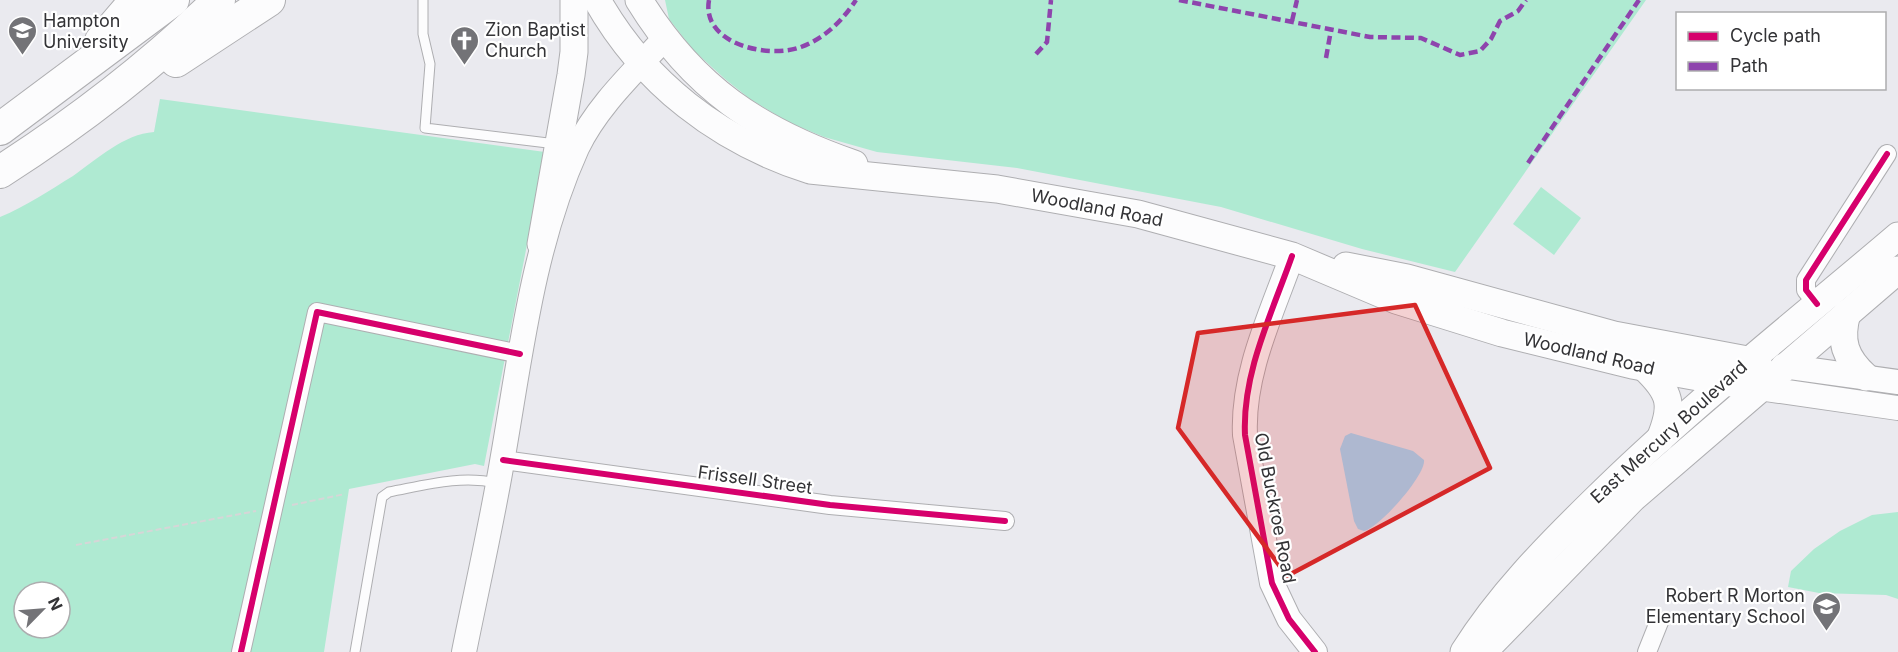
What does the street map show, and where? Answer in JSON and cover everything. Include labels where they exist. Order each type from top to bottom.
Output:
[{"type":"highway","points":[[83,70],[105,34],[136,0]]},
{"type":"highway","points":[[0,129],[83,70],[173,0]]},
{"type":"highway","points":[[45,143],[133,77],[219,0]]},
{"type":"highway","points":[[0,172],[269,0]]},
{"type":"main road","points":[[464,652],[498,484],[541,244],[568,146],[574,52],[574,0]]},
{"type":"main road","name":"Woodland Road","points":[[597,0],[641,64],[707,121],[783,162],[810,170],[997,189],[1138,214],[1292,255],[1407,278],[1614,335],[1783,366],[1898,382]]},
{"type":"main road","name":"Woodland Road","points":[[639,0],[665,38],[709,86],[770,130],[816,151],[898,178]]},
{"type":"main road","points":[[568,146],[665,38]]},
{"type":"main road","name":"East Mercury Boulevard","points":[[1464,652],[1482,624],[1557,538],[1660,439],[1748,360],[1898,236]]},
{"type":"main road","name":"Woodland Road","points":[[1292,255],[1407,303],[1502,333],[1645,368],[1758,388],[1898,408]]},
{"type":"main road","name":"Old Buckroe Road","points":[[1292,255],[1254,366],[1245,411],[1245,435],[1272,583],[1289,619],[1316,652]]},
{"type":"main road","name":"East Mercury Boulevard","points":[[1483,652],[1633,498],[1783,366],[1898,270]]},
{"type":"main road","points":[[1847,313],[1842,335],[1846,354],[1866,377]]},
{"type":"main road","points":[[1645,368],[1661,385],[1669,400],[1668,416],[1660,439]]},
{"type":"street","points":[[1817,304],[1804,286],[1806,280],[1887,154]]},
{"type":"street","points":[[241,652],[316,312],[520,354]]},
{"type":"street","name":"Frissell Street","points":[[502,460],[830,505],[1005,521]]},
{"type":"street","points":[[1647,652],[1659,622]]},
{"type":"lane","points":[[423,0],[423,34],[430,63],[425,128],[568,146]]},
{"type":"lane","points":[[355,652],[382,496],[389,492],[456,479],[474,478],[498,484]]},
{"type":"path","points":[[76,545],[345,494]]},
{"type":"highlighted area","points":[[1415,305],[1490,468],[1287,576],[1178,428],[1198,333]]},
{"type":"green space","points":[[665,0],[1646,0],[1455,272],[1362,249],[1221,207],[1017,168],[877,152],[824,137],[788,122],[750,99],[725,79],[693,50],[669,19]]},
{"type":"green space","points":[[160,99],[545,152],[484,466],[475,464],[349,489],[324,652],[0,652],[0,217],[73,176],[122,142],[154,132]]},
{"type":"green space","points":[[1541,187],[1581,218],[1554,255],[1513,224]]},
{"type":"green space","points":[[1898,512],[1898,599],[1886,595],[1819,593],[1788,587],[1791,571],[1814,549],[1840,531],[1872,515]]},
{"type":"water","points":[[1351,433],[1413,451],[1424,460],[1418,477],[1400,500],[1380,521],[1364,531],[1358,529],[1354,521],[1340,449],[1345,436]]},
{"type":"marked path","points":[[709,0],[709,15],[716,28],[726,38],[740,45],[772,51],[801,47],[818,39],[839,22],[856,0]]},
{"type":"marked path","points":[[1036,54],[1047,42],[1051,0]]},
{"type":"marked path","points":[[1179,0],[1370,37],[1421,38],[1460,55],[1480,51],[1491,39],[1500,21],[1518,11],[1526,0]]},
{"type":"marked path","points":[[1292,21],[1297,0]]},
{"type":"marked path","points":[[1528,163],[1639,0]]},
{"type":"marked path","points":[[1326,58],[1331,30]]},
{"type":"cycle path","points":[[1817,304],[1806,290],[1806,280],[1887,154]]},
{"type":"cycle path","points":[[1292,256],[1253,366],[1245,412],[1245,435],[1272,583],[1289,619],[1315,652]]},
{"type":"cycle path","points":[[241,652],[317,312],[520,354]]},
{"type":"cycle path","points":[[503,460],[830,505],[1005,521]]},
{"type":"place","name":"Hampton University","points":[[22,56]]},
{"type":"place","name":"Zion Baptist Church","points":[[464,66]]},
{"type":"place","name":"Robert R Morton Elementary School","points":[[1826,632]]}]
